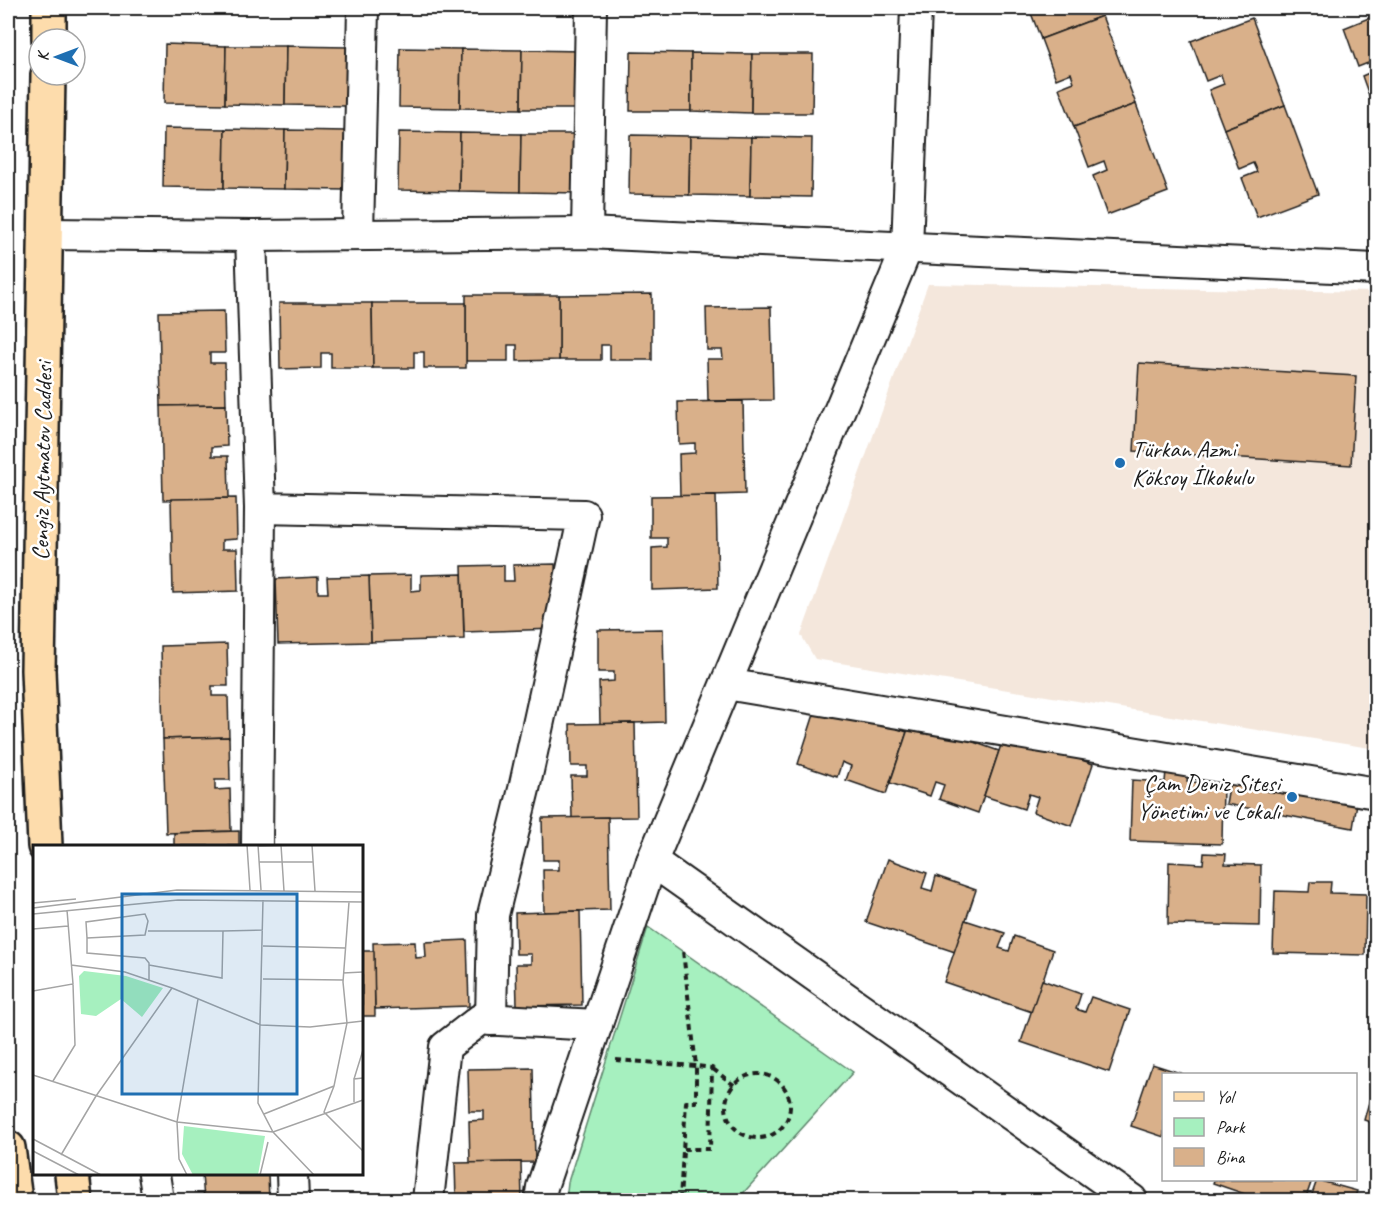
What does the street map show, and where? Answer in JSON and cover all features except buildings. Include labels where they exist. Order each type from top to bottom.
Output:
[{"type":"main road","points":[[49,8],[49,27]]},
{"type":"main road","name":"Cengiz Aytmatov Caddesi","points":[[45,845],[38,670],[48,87]]},
{"type":"main road","points":[[8,1148],[15,1200]]},
{"type":"main road","points":[[72,1175],[75,1200]]},
{"type":"street","points":[[358,234],[363,8]]},
{"type":"street","points":[[587,233],[591,8]]},
{"type":"street","points":[[540,1200],[542,1187],[652,861],[907,248],[916,8]]},
{"type":"street","points":[[46,234],[251,236],[587,233],[1377,269]]},
{"type":"street","points":[[251,236],[260,508],[257,845]]},
{"type":"street","points":[[260,508],[584,515],[524,789],[493,915],[491,1020]]},
{"type":"street","points":[[726,684],[1377,794]]},
{"type":"street","points":[[652,861],[1132,1200]]},
{"type":"street","points":[[428,1200],[445,1047],[481,1019],[597,1025]]},
{"type":"street","points":[[154,1175],[158,1200]]},
{"type":"street","points":[[292,1175],[293,1200]]},
{"type":"path","points":[[680,1200],[686,1102],[696,1102],[696,1066],[683,951]]},
{"type":"path","points":[[607,1059],[712,1068],[734,1085]]},
{"type":"path","points":[[684,1149],[710,1149],[712,1068]]},
{"type":"path","points":[[753,1074],[774,1078],[787,1095],[789,1106],[782,1126],[766,1137],[756,1138],[737,1130],[727,1113],[728,1093],[734,1085],[742,1078],[753,1074]]},
{"type":"shaded area","name":"Türkan Azmi Köksoy İlkokulu","points":[[928,284],[1376,292],[1376,749],[815,659],[801,635]]},
{"type":"green space","points":[[648,927],[853,1072],[737,1200],[566,1200],[568,1182]]},
{"type":"place","name":"Türkan Azmi Köksoy İlkokulu","points":[[1120,463]]},
{"type":"place","name":"Çam Deniz Sitesi Yönetimi ve Lokali","points":[[1292,797]]}]
